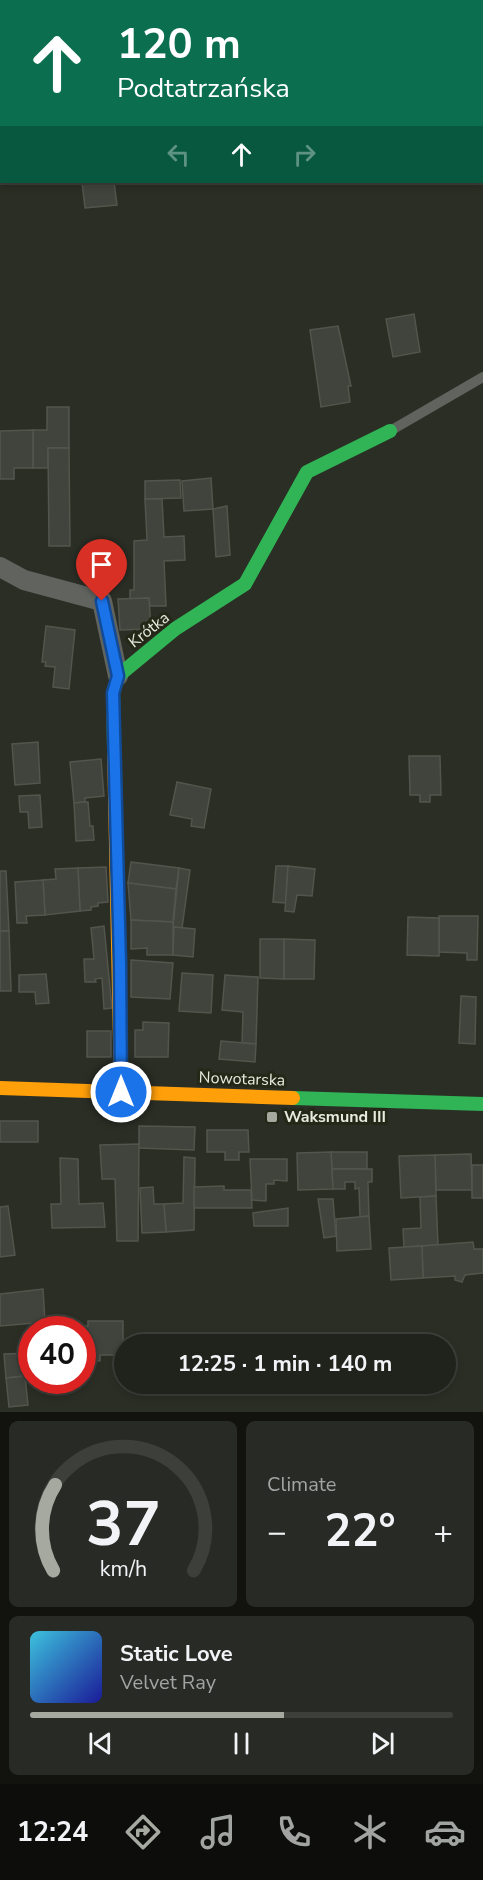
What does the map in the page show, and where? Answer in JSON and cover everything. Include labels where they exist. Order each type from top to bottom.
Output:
[{"type":"street","name":"Krótka","points":[[118,676],[176,629],[245,584],[307,472],[347,450],[390,431]]},
{"type":"street","points":[[0,567],[24,580],[102,601],[118,676],[113,693],[121,1092]]},
{"type":"street","name":"Nowotarska","points":[[0,1088],[483,1104]]},
{"type":"lane","points":[[390,431],[483,377]]},
{"type":"building","points":[[82,183],[114,183],[117,205],[85,208]]},
{"type":"building","points":[[414,314],[420,352],[393,357],[386,319]]},
{"type":"building","points":[[338,326],[351,386],[348,386],[350,402],[321,407],[310,330]]},
{"type":"building","points":[[47,407],[69,407],[69,448],[48,448],[48,468],[33,468],[33,430],[47,430]]},
{"type":"building","points":[[33,430],[33,468],[14,468],[14,479],[0,479],[0,431]]},
{"type":"building","points":[[48,448],[69,448],[70,546],[49,546]]},
{"type":"building","points":[[211,478],[213,509],[184,511],[182,481]]},
{"type":"building","points":[[180,480],[181,498],[145,499],[145,481]]},
{"type":"building","points":[[145,499],[162,499],[164,537],[184,536],[185,560],[164,561],[166,606],[150,606],[149,598],[130,599],[130,590],[134,590],[134,541],[147,540]]},
{"type":"building","points":[[227,506],[230,555],[216,557],[213,509]]},
{"type":"building","points":[[149,598],[151,629],[120,630],[118,599]]},
{"type":"building","points":[[46,626],[75,630],[69,689],[53,687],[55,667],[45,666],[46,662],[42,662]]},
{"type":"building","points":[[38,742],[40,783],[15,785],[12,744]]},
{"type":"building","points":[[409,756],[440,756],[441,795],[430,795],[430,802],[420,802],[420,795],[410,795]]},
{"type":"building","points":[[101,759],[104,796],[85,798],[85,802],[74,803],[70,762]]},
{"type":"building","points":[[177,782],[211,789],[204,828],[191,826],[192,819],[170,815]]},
{"type":"building","points":[[40,795],[42,827],[29,828],[28,812],[20,812],[19,796]]},
{"type":"building","points":[[88,802],[94,840],[76,841],[74,803]]},
{"type":"building","points":[[131,862],[179,868],[176,889],[128,883]]},
{"type":"building","points":[[276,866],[288,866],[286,903],[273,902]]},
{"type":"building","points":[[288,866],[315,869],[312,896],[297,895],[294,912],[285,911]]},
{"type":"building","points":[[106,867],[108,902],[98,903],[98,906],[91,907],[91,910],[80,911],[78,868]]},
{"type":"building","points":[[78,868],[80,911],[45,915],[43,880],[56,879],[55,869]]},
{"type":"building","points":[[179,868],[190,870],[182,928],[173,927]]},
{"type":"building","points":[[0,871],[6,871],[9,931],[0,931]]},
{"type":"building","points":[[43,880],[45,915],[26,916],[27,923],[17,923],[15,882]]},
{"type":"building","points":[[128,883],[176,889],[173,922],[131,920]]},
{"type":"building","points":[[439,916],[478,916],[477,960],[467,960],[467,953],[439,952]]},
{"type":"building","points":[[408,917],[439,918],[439,956],[407,955]]},
{"type":"building","points":[[131,920],[173,922],[173,955],[147,955],[147,948],[131,949]]},
{"type":"building","points":[[104,926],[112,1008],[104,1009],[102,978],[95,979],[96,982],[85,982],[84,959],[94,959],[91,928]]},
{"type":"building","points":[[174,927],[195,929],[193,957],[173,955]]},
{"type":"building","points":[[0,931],[9,931],[11,991],[0,991]]},
{"type":"building","points":[[260,939],[284,939],[284,979],[260,978]]},
{"type":"building","points":[[284,939],[315,940],[314,979],[284,979]]},
{"type":"building","points":[[131,960],[173,963],[170,999],[131,997]]},
{"type":"building","points":[[182,973],[213,975],[211,1013],[179,1011]]},
{"type":"building","points":[[46,974],[49,1003],[36,1004],[35,992],[19,992],[19,975]]},
{"type":"building","points":[[225,975],[258,977],[256,1044],[242,1043],[243,1012],[222,1010]]},
{"type":"building","points":[[461,996],[476,997],[475,1044],[459,1043]]},
{"type":"building","points":[[143,1022],[169,1023],[168,1057],[135,1057],[135,1030],[143,1030]]},
{"type":"building","points":[[87,1031],[111,1031],[111,1057],[87,1057]]},
{"type":"building","points":[[221,1041],[256,1044],[255,1062],[219,1059]]},
{"type":"building","points":[[0,1121],[38,1121],[38,1142],[0,1142]]},
{"type":"building","points":[[139,1126],[195,1127],[194,1150],[139,1148]]},
{"type":"building","points":[[207,1130],[248,1130],[249,1152],[239,1152],[239,1160],[225,1160],[225,1152],[207,1152]]},
{"type":"building","points":[[139,1144],[138,1241],[117,1241],[115,1179],[102,1179],[100,1145]]},
{"type":"building","points":[[331,1152],[367,1152],[367,1169],[332,1169]]},
{"type":"building","points":[[331,1152],[333,1189],[298,1190],[297,1153]]},
{"type":"building","points":[[471,1154],[472,1190],[436,1190],[435,1155]]},
{"type":"building","points":[[435,1155],[436,1196],[401,1198],[399,1156]]},
{"type":"building","points":[[184,1157],[195,1158],[194,1230],[166,1232],[164,1204],[183,1203]]},
{"type":"building","points":[[60,1158],[78,1159],[79,1204],[103,1203],[105,1227],[52,1228],[51,1204],[61,1204]]},
{"type":"building","points":[[250,1159],[287,1159],[287,1181],[274,1180],[274,1184],[266,1184],[266,1201],[252,1200]]},
{"type":"building","points":[[472,1165],[483,1165],[483,1198],[472,1198]]},
{"type":"building","points":[[332,1169],[372,1169],[372,1182],[368,1182],[369,1216],[360,1217],[359,1188],[355,1189],[355,1182],[345,1182],[345,1189],[333,1189]]},
{"type":"building","points":[[224,1186],[224,1190],[251,1190],[252,1208],[194,1208],[194,1187]]},
{"type":"building","points":[[153,1187],[154,1204],[164,1204],[166,1232],[142,1233],[140,1188]]},
{"type":"building","points":[[436,1196],[438,1245],[404,1247],[403,1229],[421,1228],[420,1197]]},
{"type":"building","points":[[318,1199],[333,1199],[336,1236],[324,1238]]},
{"type":"building","points":[[8,1206],[15,1255],[0,1257],[0,1207]]},
{"type":"building","points":[[288,1208],[288,1226],[254,1226],[253,1213]]},
{"type":"building","points":[[369,1216],[371,1249],[337,1251],[336,1219]]},
{"type":"building","points":[[473,1242],[474,1249],[483,1249],[483,1273],[465,1275],[462,1282],[455,1280],[455,1276],[423,1278],[422,1246]]},
{"type":"building","points":[[422,1246],[423,1278],[391,1280],[389,1248]]},
{"type":"building","points":[[43,1289],[45,1316],[18,1316],[18,1324],[0,1326],[0,1294]]},
{"type":"building","points":[[96,1321],[123,1321],[123,1334],[114,1334],[114,1355],[100,1355],[100,1361],[96,1361]]},
{"type":"building","points":[[4,1354],[18,1354],[18,1377],[6,1378]]},
{"type":"building","points":[[18,1377],[18,1394],[27,1394],[28,1405],[9,1407],[6,1378]]},
{"type":"traffic: fast","points":[[114,748],[113,693],[118,676],[175,629],[245,584],[307,472],[390,431]]},
{"type":"traffic: fast","points":[[293,1098],[483,1104]]},
{"type":"traffic: slow","points":[[114,748],[121,1091]]},
{"type":"traffic: slow","points":[[0,1088],[293,1098]]},
{"type":"place","name":"Waksmund III","points":[[272,1117]]},
{"type":"route","points":[[102,601],[118,676],[113,693],[121,1092]]}]
